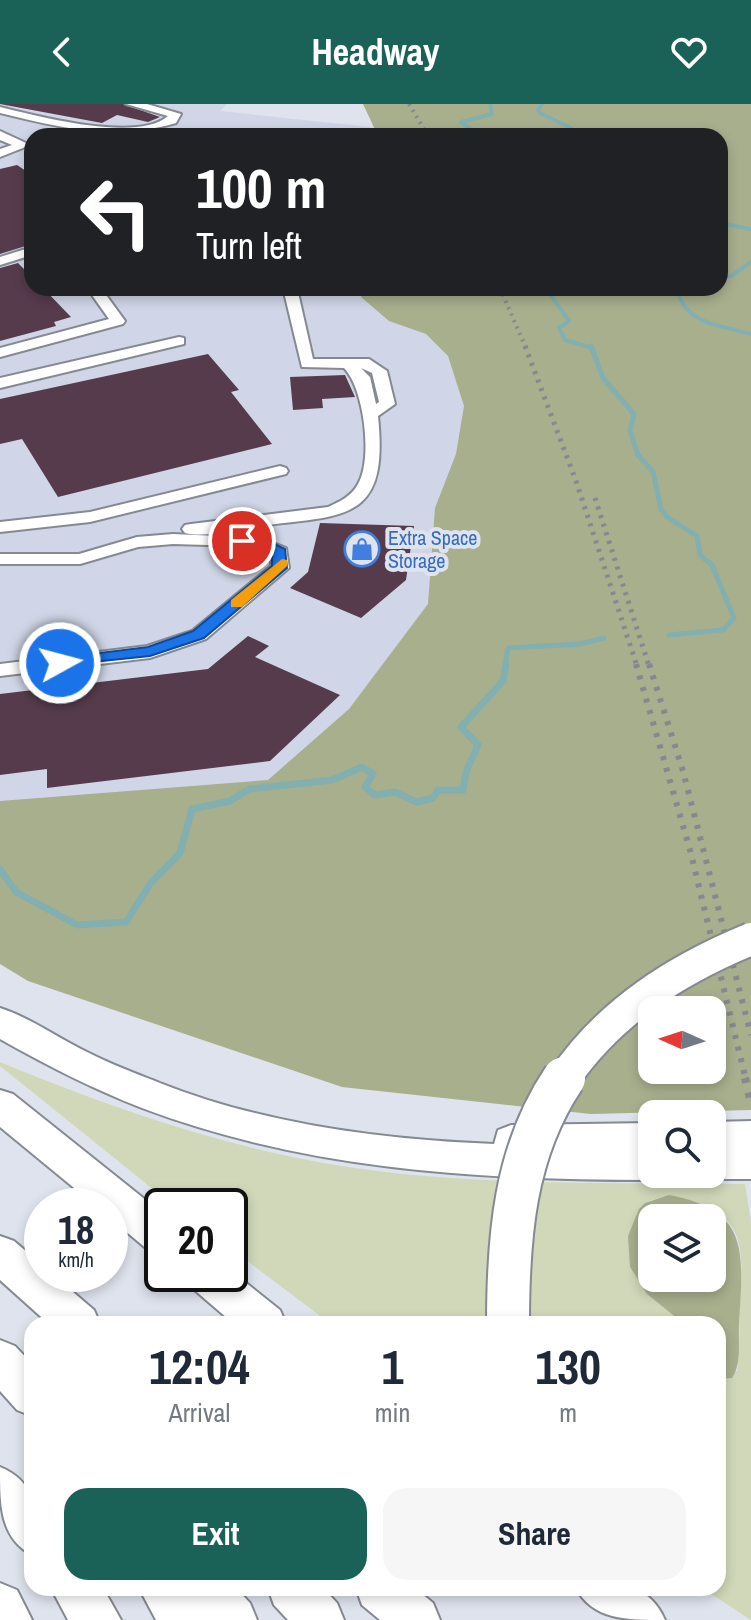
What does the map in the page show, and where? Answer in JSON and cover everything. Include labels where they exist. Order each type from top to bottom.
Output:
[{"type":"highway","points":[[508,1316],[508,1255],[520,1176],[543,1111],[569,1067],[601,1032],[639,999],[680,971],[751,939]]},
{"type":"highway","points":[[0,1020],[130,1073],[288,1116],[430,1137],[502,1141],[638,1139]]},
{"type":"highway","points":[[0,1020],[54,1055],[125,1086],[206,1114],[285,1135],[423,1157],[485,1163],[638,1164]]},
{"type":"highway","points":[[0,1105],[144,1222]]},
{"type":"highway","points":[[726,1138],[751,1137]]},
{"type":"highway","points":[[726,1163],[751,1163]]},
{"type":"highway","points":[[0,1254],[70,1316]]},
{"type":"highway","points":[[0,1272],[41,1316]]},
{"type":"highway","points":[[227,1292],[255,1316]]},
{"type":"highway","points":[[0,1360],[24,1386]]},
{"type":"highway","points":[[0,1489],[24,1521]]},
{"type":"highway","points":[[80,1596],[97,1620]]},
{"type":"highway","points":[[168,1596],[185,1620]]},
{"type":"highway","points":[[211,1596],[233,1620]]},
{"type":"highway","points":[[298,1596],[320,1620]]},
{"type":"highway","points":[[388,1596],[416,1620]]},
{"type":"highway","points":[[602,1596],[615,1620]]},
{"type":"highway","points":[[609,1596],[641,1620]]},
{"type":"highway","points":[[0,1607],[8,1620]]},
{"type":"lane","points":[[132,104],[175,114],[172,121],[155,128]]},
{"type":"lane","points":[[0,110],[90,128]]},
{"type":"lane","points":[[0,135],[22,146],[0,153]]},
{"type":"lane","points":[[0,261],[24,254]]},
{"type":"lane","points":[[0,274],[24,267]]},
{"type":"lane","points":[[0,353],[118,321],[100,296]]},
{"type":"lane","points":[[173,539],[176,531],[316,515],[351,503],[366,489],[373,455],[370,414],[387,404],[379,371],[369,363],[307,364],[292,296]]},
{"type":"lane","points":[[0,383],[179,341]]},
{"type":"lane","points":[[0,527],[90,517],[280,471]]},
{"type":"lane","points":[[0,559],[80,559],[137,542],[173,539],[261,543],[280,552],[282,562],[280,568],[199,635],[150,652],[0,670]]},
{"type":"shaded area","points":[[0,104],[227,104],[220,111],[370,127],[24,128],[24,296],[448,296],[616,850],[0,837]]},
{"type":"green space","points":[[363,104],[751,104],[751,1110],[726,1111],[726,1100],[638,1100],[638,1113],[591,1114],[342,1087],[28,981],[0,964],[0,801],[268,780],[349,709],[428,604],[435,508],[456,454],[464,406],[448,356],[426,334],[389,321],[362,296],[728,296],[728,128],[374,128]]},
{"type":"green space","points":[[0,1062],[80,1094],[203,1135],[329,1164],[432,1177],[638,1183],[638,1188],[726,1188],[726,1184],[745,1184],[751,1222],[751,1620],[714,1596],[726,1596],[726,1378],[737,1371],[742,1269],[738,1240],[726,1220],[726,1204],[701,1204],[663,1197],[638,1204],[638,1292],[647,1292],[674,1316],[320,1316],[248,1262],[248,1188],[152,1188],[0,1066]]},
{"type":"green space","points":[[669,1195],[700,1204],[644,1204]]},
{"type":"green space","points":[[638,1211],[638,1280],[630,1267],[628,1236]]},
{"type":"green space","points":[[726,1222],[728,1224],[736,1238],[741,1276],[738,1359],[732,1378],[726,1378],[726,1316],[674,1316],[647,1294],[726,1292]]},
{"type":"building","points":[[0,104],[123,104],[160,117],[148,122],[117,115],[102,123]]},
{"type":"building","points":[[17,165],[24,170],[24,246],[0,254],[0,169]]},
{"type":"building","points":[[18,263],[24,269],[24,296],[51,296],[71,317],[54,322],[56,326],[0,341],[0,268]]},
{"type":"building","points":[[208,354],[239,390],[231,392],[272,444],[58,497],[22,439],[0,444],[0,399]]},
{"type":"building","points":[[345,375],[355,397],[322,399],[323,408],[293,410],[290,377]]},
{"type":"building","name":"Extra Space Storage","points":[[320,523],[414,526],[406,580],[361,618],[290,588],[308,572]]},
{"type":"building","points":[[248,636],[269,646],[255,657],[340,695],[270,761],[47,788],[47,769],[0,775],[0,694],[208,669]]},
{"type":"waterway","points":[[470,128],[461,122],[492,114],[490,104]]},
{"type":"waterway","points":[[542,104],[538,110],[540,113],[571,128]]},
{"type":"waterway","points":[[728,225],[751,229]]},
{"type":"waterway","points":[[728,276],[751,262]]},
{"type":"waterway","points":[[552,296],[569,321],[559,328],[565,340],[592,348]]},
{"type":"waterway","points":[[679,296],[690,312],[708,323],[751,334]]},
{"type":"waterway","points":[[592,348],[603,378],[634,414],[630,431],[638,455],[653,472],[661,509],[667,517],[697,536],[700,555],[712,565],[734,618],[723,630],[669,635]]},
{"type":"waterway","points":[[505,666],[508,648],[580,644],[604,638]]},
{"type":"waterway","points":[[0,869],[16,892],[77,925],[126,922],[150,884],[180,853],[192,809],[230,801],[249,789],[332,780],[362,767],[373,774],[365,787],[375,795],[395,792],[417,802],[433,798],[438,790],[463,790],[466,772],[478,745],[461,727],[503,681],[506,664]]},
{"type":"railway","points":[[409,104],[423,128]]},
{"type":"railway","points":[[503,296],[526,348]]},
{"type":"railway","points":[[525,346],[576,481],[637,666]]},
{"type":"railway","points":[[595,498],[649,666]]},
{"type":"railway","points":[[636,664],[690,850],[746,1080]]},
{"type":"railway","points":[[649,664],[683,771],[751,1035]]},
{"type":"railway","points":[[745,1078],[751,1103]]},
{"type":"slow traffic","points":[[237,603],[280,568],[282,563]]},
{"type":"place","name":"Extra Space Storage","points":[[362,549]]},
{"type":"route","points":[[60,663],[150,652],[199,635],[280,568],[280,552],[261,543],[242,541]]}]
